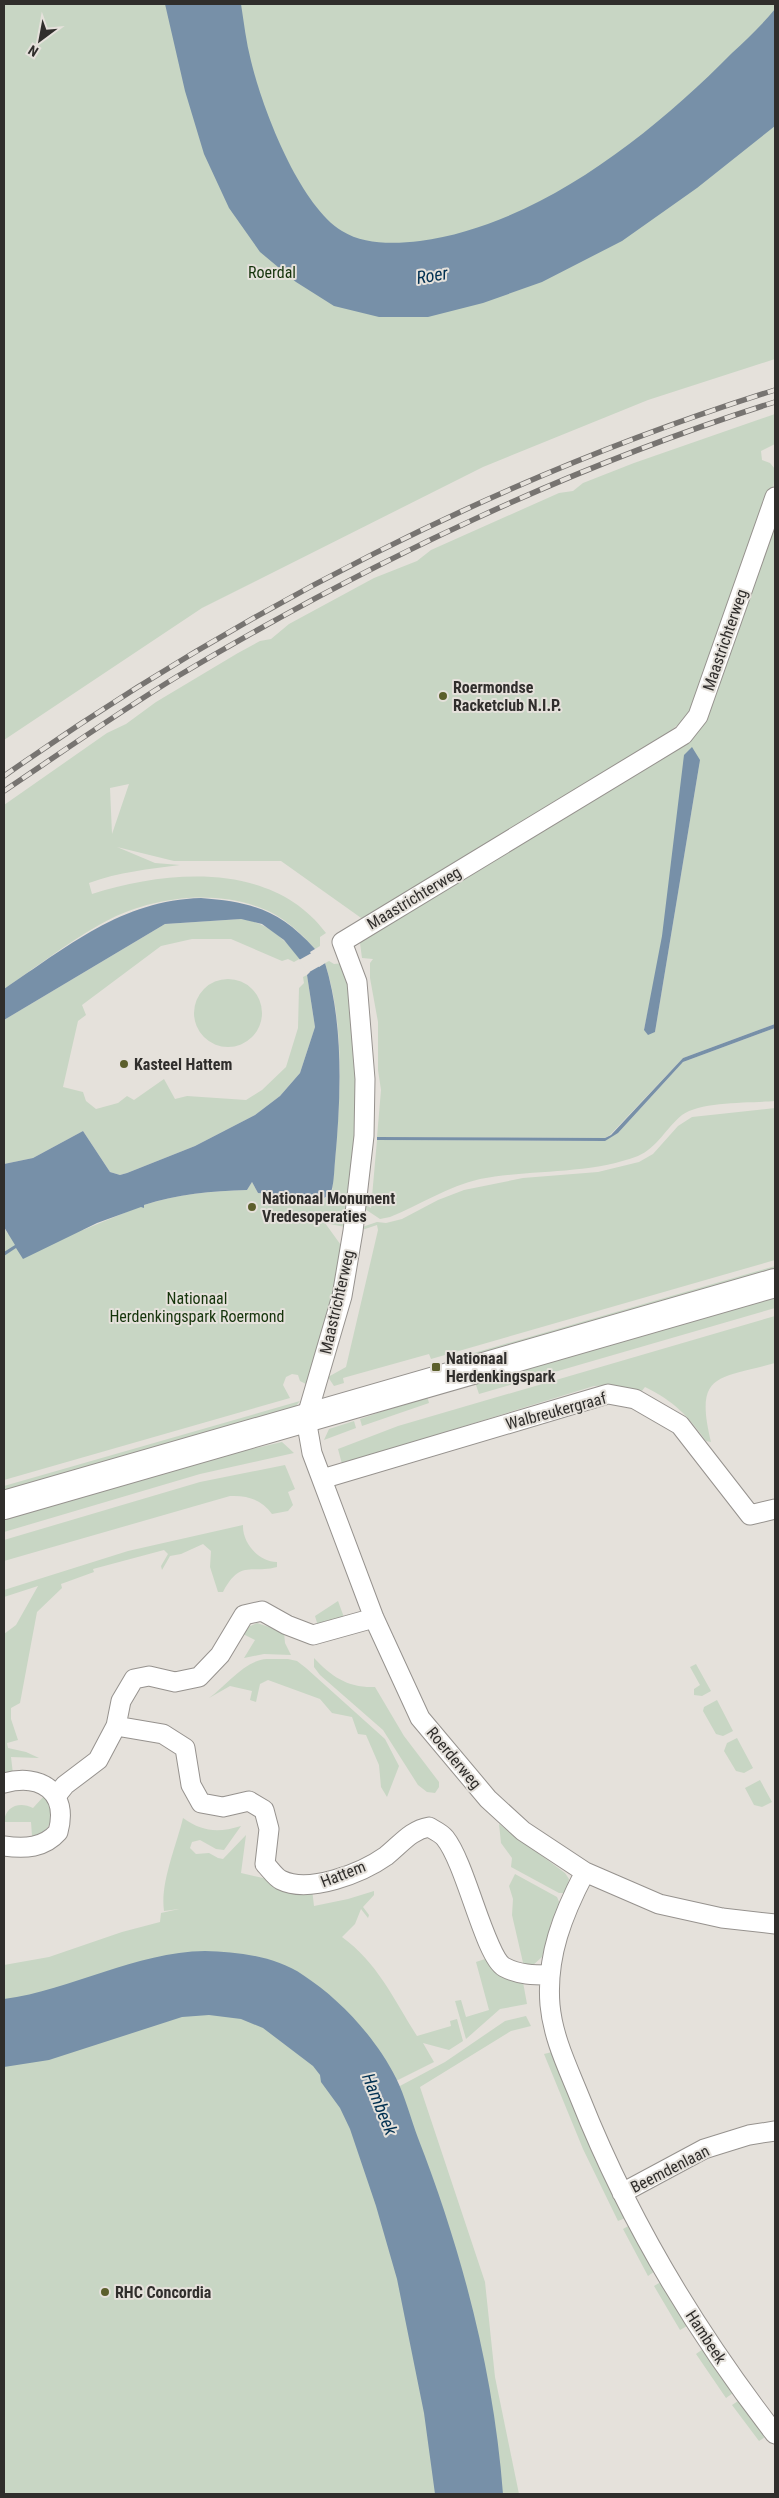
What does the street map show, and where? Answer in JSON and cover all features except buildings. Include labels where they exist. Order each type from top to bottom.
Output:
[{"type":"main road","points":[[4,1505],[775,1283]]},
{"type":"street","name":"Maastrichterweg","points":[[306,1419],[342,1296],[353,1231],[364,1136],[365,1078],[357,982],[342,942],[683,735],[698,716],[775,497]]},
{"type":"street","name":"Walbreukergraaf","points":[[322,1479],[608,1394],[635,1399],[680,1425],[750,1515],[775,1509]]},
{"type":"street","name":"Roerderweg","points":[[306,1419],[312,1453],[374,1618],[420,1718],[488,1799],[523,1831],[585,1872],[659,1904],[722,1918],[775,1924]]},
{"type":"street","points":[[4,1846],[37,1846],[53,1838],[58,1832],[61,1823],[57,1795],[65,1785],[98,1760],[116,1726],[121,1701],[134,1679],[149,1676],[175,1682],[199,1676],[220,1655],[244,1615],[262,1611],[287,1625],[313,1635],[374,1618]]},
{"type":"street","name":"Hattem","points":[[116,1726],[163,1734],[185,1748],[191,1785],[201,1802],[222,1807],[249,1801],[264,1810],[269,1830],[266,1864],[280,1880],[299,1885],[322,1884],[384,1857],[418,1829],[430,1827],[445,1837],[463,1871],[491,1950],[503,1967],[526,1975],[550,1976]]},
{"type":"street","points":[[4,1783],[17,1779],[36,1782],[57,1795]]},
{"type":"street","name":"Hambeek","points":[[585,1872],[570,1901],[555,1941],[550,1976],[550,2006],[558,2044],[598,2143],[622,2193],[673,2285],[713,2349],[775,2434]]},
{"type":"street","name":"Beemdenlaan","points":[[622,2193],[704,2149],[749,2135],[775,2132]]},
{"type":"green space","name":"Roerdal","points":[[4,4],[775,4],[775,359],[648,400],[483,467],[202,608],[4,740]]},
{"type":"green space","name":"Roermondse Racketclub N.I.P.","points":[[775,414],[775,444],[761,451],[762,460],[770,463],[775,469],[773,492],[688,716],[660,740],[658,738],[653,747],[364,920],[281,861],[174,861],[117,847],[155,863],[180,865],[134,871],[100,879],[89,883],[92,894],[153,880],[185,877],[218,877],[249,883],[278,893],[304,910],[326,933],[320,937],[320,946],[315,949],[277,915],[241,902],[221,898],[199,897],[157,902],[137,908],[99,925],[4,989],[4,805],[107,733],[126,724],[156,702],[238,653],[260,641],[271,639],[289,624],[374,578],[417,561],[431,550],[559,493],[573,491],[583,483],[634,463]],"holes":[[[129,784],[112,834],[110,788]]]},
{"type":"green space","points":[[775,510],[775,1024],[683,1058],[605,1138],[377,1137],[381,1090],[378,1070],[378,1022],[370,978],[370,963],[373,959],[362,958],[360,943],[364,935],[688,734]],"holes":[[[700,760],[655,1032],[644,1030]]]},
{"type":"green space","points":[[241,919],[259,924],[274,932],[301,958],[294,962],[288,959],[282,961],[231,939],[192,939],[161,946],[82,1005],[86,1015],[78,1021],[63,1087],[83,1092],[86,1101],[96,1109],[118,1103],[127,1096],[134,1100],[164,1079],[175,1099],[187,1096],[246,1100],[262,1090],[286,1067],[298,1028],[299,988],[304,983],[303,977],[307,975],[315,1027],[300,1073],[280,1096],[255,1115],[195,1146],[120,1175],[110,1172],[83,1131],[33,1158],[4,1164],[4,1020],[165,924]]},
{"type":"green space","name":"Nationaal Herdenkingspark Roermond","points":[[329,961],[334,964],[344,963],[355,1013],[357,1128],[345,1227],[325,1223],[343,1248],[326,1324],[306,1384],[300,1381],[298,1375],[292,1374],[286,1377],[283,1385],[290,1398],[4,1480],[4,1227],[8,1234],[83,1230],[141,1206],[144,1208],[144,1205],[156,1201],[195,1194],[247,1190],[252,1182],[258,1193],[322,1199],[328,1197],[332,1192],[340,1076],[337,1018],[325,963]]},
{"type":"green space","points":[[228,979],[241,982],[252,989],[259,1000],[262,1013],[259,1026],[252,1037],[241,1044],[228,1047],[215,1044],[204,1037],[197,1026],[194,1013],[197,1000],[204,989],[215,982]]},
{"type":"green space","points":[[775,1028],[775,1101],[713,1105],[690,1110],[676,1120],[651,1148],[638,1156],[619,1162],[580,1169],[480,1179],[457,1186],[390,1217],[380,1219],[362,1207],[362,1203],[371,1208],[377,1140],[600,1141],[618,1133],[683,1062]]},
{"type":"green space","points":[[775,1108],[775,1260],[431,1359],[429,1354],[343,1378],[344,1383],[334,1386],[328,1377],[346,1367],[378,1230],[377,1225],[359,1231],[359,1228],[377,1222],[386,1223],[402,1219],[438,1200],[464,1190],[523,1178],[598,1172],[639,1162],[653,1154],[678,1126],[692,1117]]},
{"type":"green space","points":[[775,1266],[775,1271],[470,1360],[467,1355]]},
{"type":"green space","points":[[775,1295],[775,1308],[479,1394],[475,1382]]},
{"type":"green space","points":[[775,1316],[775,1363],[725,1377],[715,1382],[709,1390],[706,1402],[711,1442],[706,1441],[686,1416],[672,1404],[645,1387],[641,1392],[614,1385],[594,1386],[342,1464],[338,1449],[398,1426]]},
{"type":"green space","points":[[427,1396],[429,1403],[362,1426],[360,1419]]},
{"type":"green space","points":[[300,1401],[295,1407],[4,1494],[4,1486]]},
{"type":"green space","points":[[354,1421],[356,1428],[324,1440],[329,1429]]},
{"type":"green space","points":[[282,1442],[294,1453],[200,1474],[4,1532],[4,1517],[203,1460]]},
{"type":"green space","points":[[285,1465],[295,1489],[288,1492],[293,1505],[288,1511],[272,1514],[264,1505],[254,1499],[243,1496],[230,1496],[4,1561],[4,1540],[200,1482]]},
{"type":"green space","points":[[243,1525],[245,1538],[252,1550],[264,1559],[277,1562],[277,1567],[241,1571],[229,1582],[223,1592],[218,1592],[210,1567],[211,1551],[203,1544],[181,1554],[170,1556],[162,1570],[161,1566],[168,1554],[164,1550],[93,1569],[94,1572],[61,1584],[62,1588],[37,1612],[20,1703],[11,1708],[11,1719],[18,1740],[7,1743],[8,1748],[26,1752],[39,1758],[11,1757],[13,1774],[4,1781],[4,1634],[16,1625],[38,1586],[4,1597],[4,1590],[128,1551]]},
{"type":"green space","points":[[338,1601],[345,1620],[318,1626],[315,1616]]},
{"type":"green space","points":[[257,1623],[284,1632],[285,1643],[291,1655],[264,1654],[244,1658],[255,1640],[243,1634],[246,1628]]},
{"type":"green space","points":[[314,1658],[327,1671],[341,1680],[357,1686],[375,1687],[404,1736],[439,1782],[439,1787],[435,1793],[427,1792],[418,1785],[383,1730],[320,1675],[314,1667]]},
{"type":"green space","points":[[259,1660],[297,1661],[385,1739],[399,1766],[387,1797],[381,1787],[379,1765],[366,1735],[358,1734],[352,1717],[332,1713],[320,1699],[268,1680],[260,1684],[256,1702],[250,1700],[252,1691],[230,1686],[209,1698],[244,1668]]},
{"type":"green space","points":[[696,1664],[711,1691],[702,1696],[694,1695],[694,1689],[700,1685],[690,1667]]},
{"type":"green space","points":[[717,1700],[733,1731],[723,1736],[716,1734],[703,1711],[704,1707]]},
{"type":"green space","points":[[737,1738],[753,1768],[744,1773],[736,1771],[724,1751],[727,1743]]},
{"type":"green space","points":[[760,1780],[772,1802],[762,1807],[754,1805],[745,1788]]},
{"type":"green space","points":[[44,1796],[48,1802],[51,1814],[45,1831],[32,1836],[31,1822],[4,1822],[7,1812],[14,1806],[23,1805],[33,1808]]},
{"type":"green space","points":[[183,1818],[204,1829],[211,1830],[225,1830],[241,1826],[224,1850],[216,1849],[200,1840],[192,1842],[190,1848],[196,1854],[209,1853],[223,1859],[246,1835],[241,1873],[312,1889],[314,1906],[374,1891],[374,1895],[363,1907],[369,1915],[368,1918],[361,1909],[355,1924],[342,1937],[366,1958],[393,1996],[417,2036],[451,2026],[450,2021],[457,2019],[463,2041],[449,2050],[423,2043],[434,2062],[396,2081],[398,2087],[445,2062],[505,2021],[526,2016],[531,2026],[511,2031],[420,2087],[485,2282],[495,2377],[519,2494],[4,2494],[4,1965],[49,1957],[122,1932],[160,1922],[161,1913],[179,1909],[164,1911],[163,1900],[166,1877]]},
{"type":"green space","points":[[499,1824],[565,1873],[569,1879],[566,1893],[559,1893],[511,1867],[512,1858],[501,1843]]},
{"type":"green space","points":[[515,1874],[557,1897],[560,1904],[551,1923],[542,1957],[532,1966],[524,1967],[512,1915],[513,1899],[509,1886]]},
{"type":"green space","points":[[485,1959],[501,1975],[523,1982],[527,2004],[500,2009],[466,2039],[455,2001],[461,2000],[466,2017],[489,2010],[476,1962]]},
{"type":"green space","points":[[552,2052],[625,2218],[618,2221],[583,2149],[544,2054]]},
{"type":"green space","points":[[630,2225],[655,2271],[648,2276],[623,2229]]},
{"type":"green space","points":[[661,2282],[687,2326],[680,2330],[654,2286]]},
{"type":"green space","points":[[703,2349],[733,2393],[726,2398],[696,2354]]},
{"type":"green space","points":[[738,2401],[765,2437],[759,2441],[732,2405]]},
{"type":"water","name":"Roer","points":[[165,4],[241,4],[251,61],[264,104],[297,178],[311,200],[326,218],[351,236],[370,241],[410,242],[464,232],[507,216],[549,196],[590,172],[666,115],[749,37],[775,9],[775,126],[697,188],[622,241],[542,282],[483,303],[428,317],[379,317],[334,306],[296,282],[260,252],[229,208],[204,154],[185,91]]},
{"type":"water","points":[[692,747],[700,760],[655,1032],[648,1035],[644,1030],[662,936],[684,755]]},
{"type":"water","points":[[201,898],[235,902],[264,910],[290,925],[315,949],[310,952],[319,967],[325,963],[335,1011],[339,1061],[337,1137],[334,1179],[330,1195],[322,1199],[258,1193],[252,1182],[247,1190],[195,1194],[156,1201],[144,1205],[144,1208],[141,1207],[97,1223],[23,1259],[16,1248],[4,1256],[4,1252],[15,1245],[4,1227],[4,1164],[33,1158],[83,1131],[110,1172],[120,1175],[127,1173],[195,1146],[255,1115],[280,1096],[300,1073],[315,1027],[307,975],[310,972],[284,940],[262,924],[241,919],[165,924],[4,1020],[4,989],[73,942],[96,928],[146,907],[172,901]]},
{"type":"water","points":[[775,1024],[775,1028],[683,1062],[618,1133],[605,1141],[377,1140],[377,1137],[605,1138],[611,1135],[683,1058]]},
{"type":"water","points":[[205,1951],[256,1956],[281,1963],[303,1975],[356,2020],[388,2063],[405,2100],[449,2224],[462,2268],[484,2358],[499,2449],[503,2494],[435,2494],[424,2413],[397,2279],[376,2206],[350,2129],[340,2108],[321,2082],[320,2075],[313,2066],[263,2028],[241,2019],[209,2015],[182,2017],[49,2060],[4,2067],[4,1999],[54,1988],[154,1958],[179,1953]]},
{"type":"pier","points":[[317,950],[313,953],[320,964],[327,962],[304,975],[307,972],[299,960]]},
{"type":"railway","points":[[4,776],[93,716],[185,658],[279,604],[374,553],[472,506],[572,463],[673,425],[775,390]]},
{"type":"railway","points":[[4,791],[178,676],[321,595],[394,557],[544,488],[620,457],[697,428],[775,402]]},
{"type":"place","name":"Roermondse Racketclub N.I.P.","points":[[443,696]]},
{"type":"place","name":"Kasteel Hattem","points":[[124,1064]]},
{"type":"place","name":"Nationaal Monument Vredesoperaties","points":[[252,1207]]},
{"type":"place","name":"Nationaal Herdenkingspark","points":[[436,1367]]},
{"type":"place","name":"RHC Concordia","points":[[105,2292]]}]
